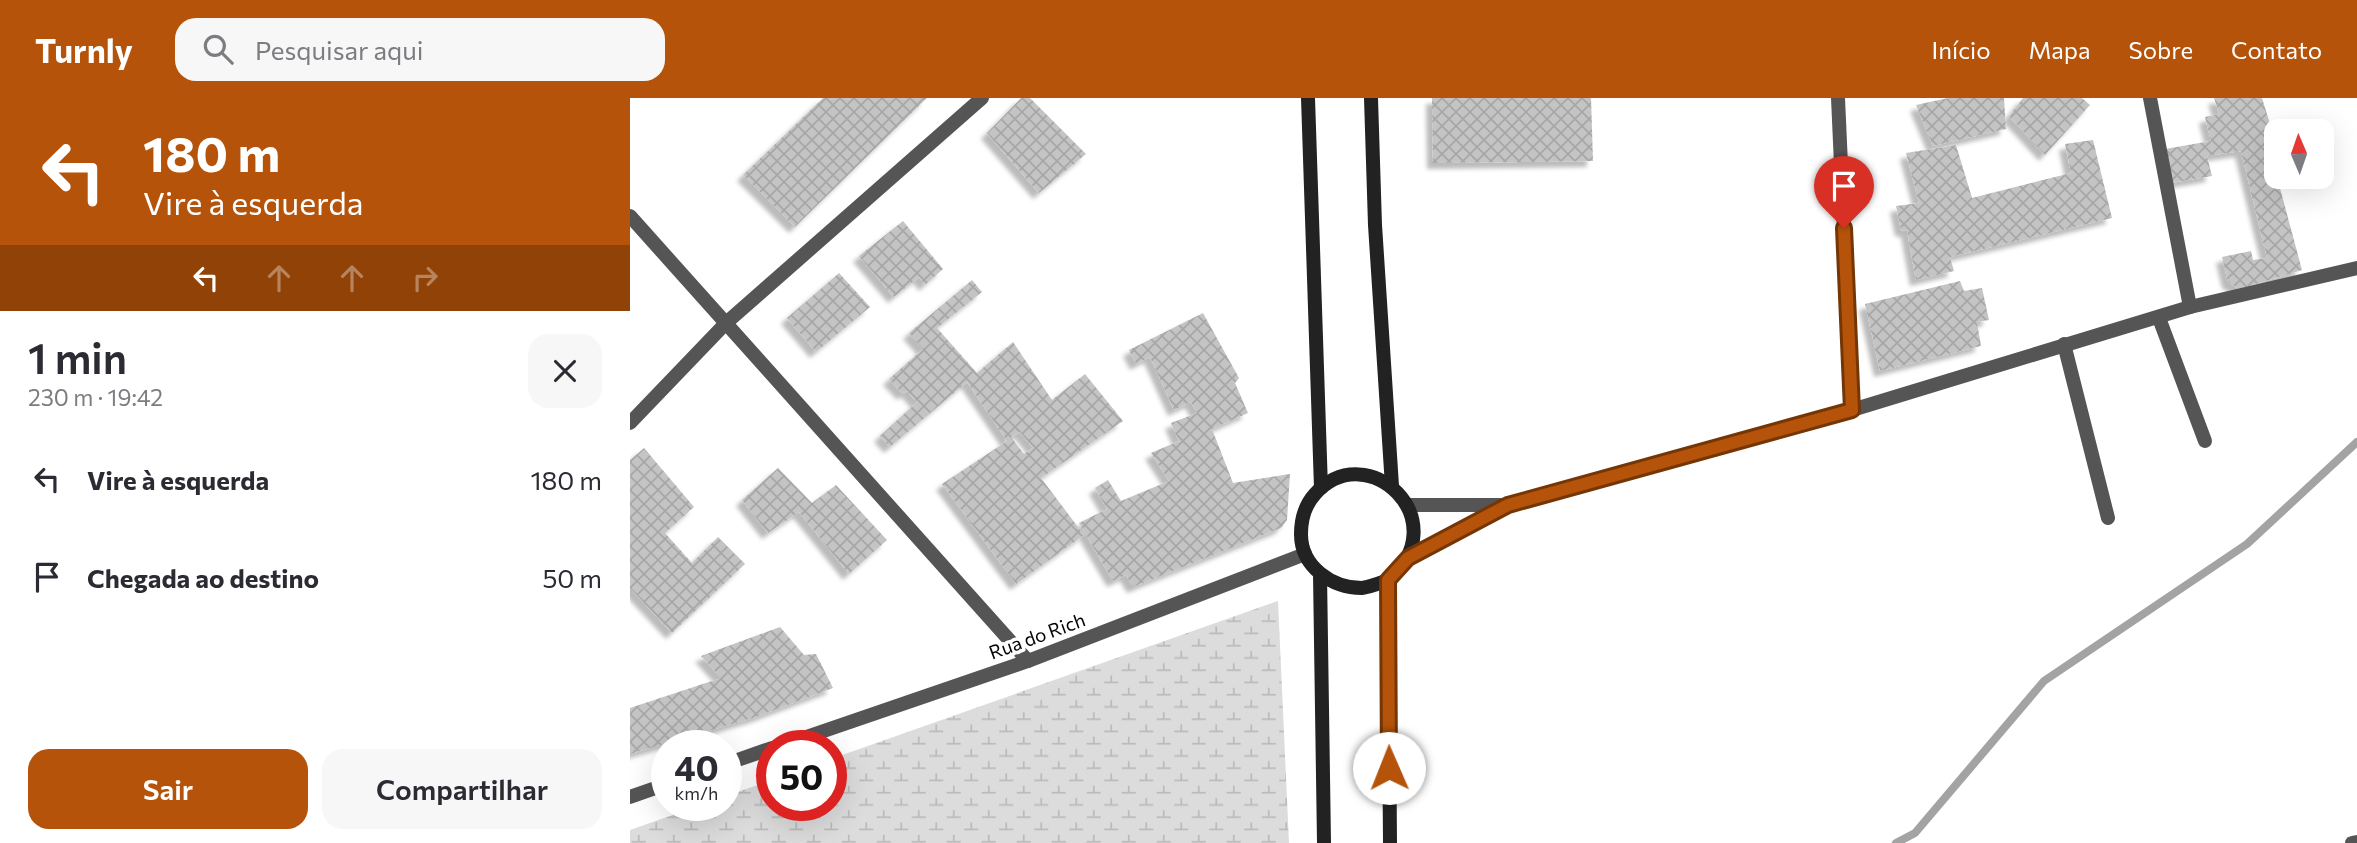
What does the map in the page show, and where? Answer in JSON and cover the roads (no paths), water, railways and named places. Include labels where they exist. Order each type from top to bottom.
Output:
[{"type":"main road","points":[[1308,98],[1321,488]]},
{"type":"main road","points":[[1371,98],[1375,225],[1392,486]]},
{"type":"main road","points":[[1369,476],[1392,486],[1408,505],[1414,522],[1414,541],[1408,558],[1388,580],[1365,588],[1341,586],[1320,575],[1305,554],[1300,537],[1302,518],[1309,501],[1321,488],[1343,477],[1369,476]]},
{"type":"main road","points":[[1320,575],[1324,843]]},
{"type":"main road","points":[[1388,580],[1390,843]]},
{"type":"street","points":[[630,423],[726,323],[982,98]]},
{"type":"street","points":[[1838,98],[1852,410]]},
{"type":"street","points":[[2150,98],[2190,307]]},
{"type":"street","points":[[630,216],[1028,661]]},
{"type":"street","points":[[1408,558],[1508,505],[1852,410],[2190,307],[2357,268]]},
{"type":"street","points":[[2159,318],[2205,441]]},
{"type":"street","points":[[2064,344],[2108,519]]},
{"type":"street","points":[[1408,505],[1508,505]]},
{"type":"street","name":"Rua do Rich","points":[[827,730],[1028,661],[1305,554]]},
{"type":"street","points":[[630,797],[651,790]]},
{"type":"street","points":[[2352,843],[2357,842]]},
{"type":"waterway","points":[[1896,843],[1915,833],[2044,681],[2247,544],[2357,442]]}]
